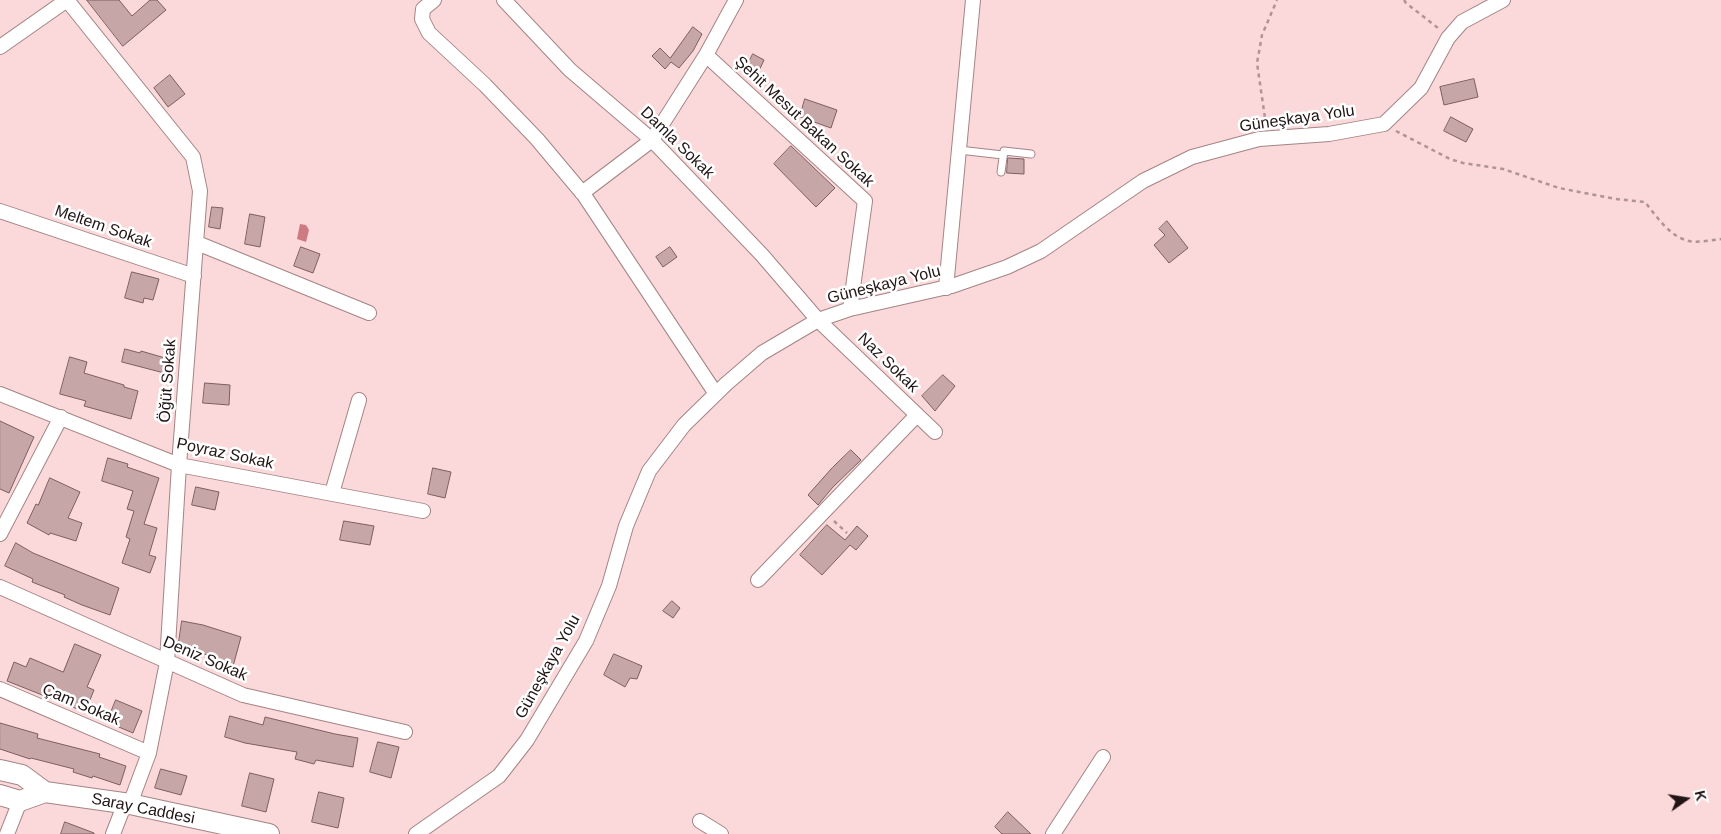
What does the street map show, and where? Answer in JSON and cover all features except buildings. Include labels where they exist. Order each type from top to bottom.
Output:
[{"type":"street","points":[[0,48],[67,0]]},
{"type":"street","name":"Öğüt Sokak","points":[[67,0],[193,158],[200,191],[179,465],[167,662],[149,753],[113,834]]},
{"type":"street","points":[[434,0],[423,9],[422,19],[429,33],[485,84],[537,139],[582,193],[716,394]]},
{"type":"street","name":"Damla Sokak","points":[[504,0],[570,70],[652,140],[762,256],[818,320]]},
{"type":"street","points":[[582,193],[652,140],[706,56],[736,0]]},
{"type":"street","points":[[946,288],[973,0]]},
{"type":"street","points":[[1384,124],[1406,105],[1421,88],[1448,38],[1462,22],[1502,0]]},
{"type":"street","name":"Şehit Mesut Bakan Sokak","points":[[706,56],[865,201],[850,309]]},
{"type":"street","name":"Güneşkaya Yolu","points":[[416,834],[499,776],[527,740],[586,641],[609,586],[626,526],[649,471],[684,425],[762,353],[818,320],[850,309],[946,288],[1006,268],[1041,251],[1143,181],[1192,157],[1259,139],[1328,134],[1384,124]]},
{"type":"street","name":"Meltem Sokak","points":[[0,211],[194,276]]},
{"type":"street","points":[[196,243],[370,313]]},
{"type":"street","name":"Naz Sokak","points":[[818,320],[935,432]]},
{"type":"street","name":"Poyraz Sokak","points":[[0,394],[179,465],[423,511]]},
{"type":"street","points":[[332,493],[359,400]]},
{"type":"street","points":[[758,580],[917,415]]},
{"type":"street","points":[[0,534],[62,417]]},
{"type":"street","name":"Deniz Sokak","points":[[0,587],[243,695],[405,732]]},
{"type":"street","name":"Çam Sokak","points":[[0,689],[149,753]]},
{"type":"street","points":[[1052,834],[1103,757]]},
{"type":"street","name":"Saray Caddesi","points":[[0,770],[22,775],[45,792]]},
{"type":"street","name":"Saray Caddesi","points":[[20,801],[45,792],[127,804],[244,832],[269,834]]},
{"type":"street","points":[[0,794],[20,801],[7,834]]},
{"type":"street","points":[[700,821],[721,834]]},
{"type":"lane","points":[[959,150],[1003,155],[1004,152],[1031,154]]},
{"type":"lane","points":[[1001,172],[1003,155]]},
{"type":"path","points":[[1268,138],[1257,63],[1262,35],[1277,0]]},
{"type":"path","points":[[1404,0],[1448,38]]},
{"type":"path","points":[[1384,124],[1450,159],[1503,169],[1559,188],[1616,199],[1645,202],[1659,220],[1676,236],[1690,241],[1721,239]]},
{"type":"path","points":[[823,512],[847,533]]},
{"type":"shaded area","points":[[300,224],[306,225],[309,230],[306,242],[297,239]]}]
